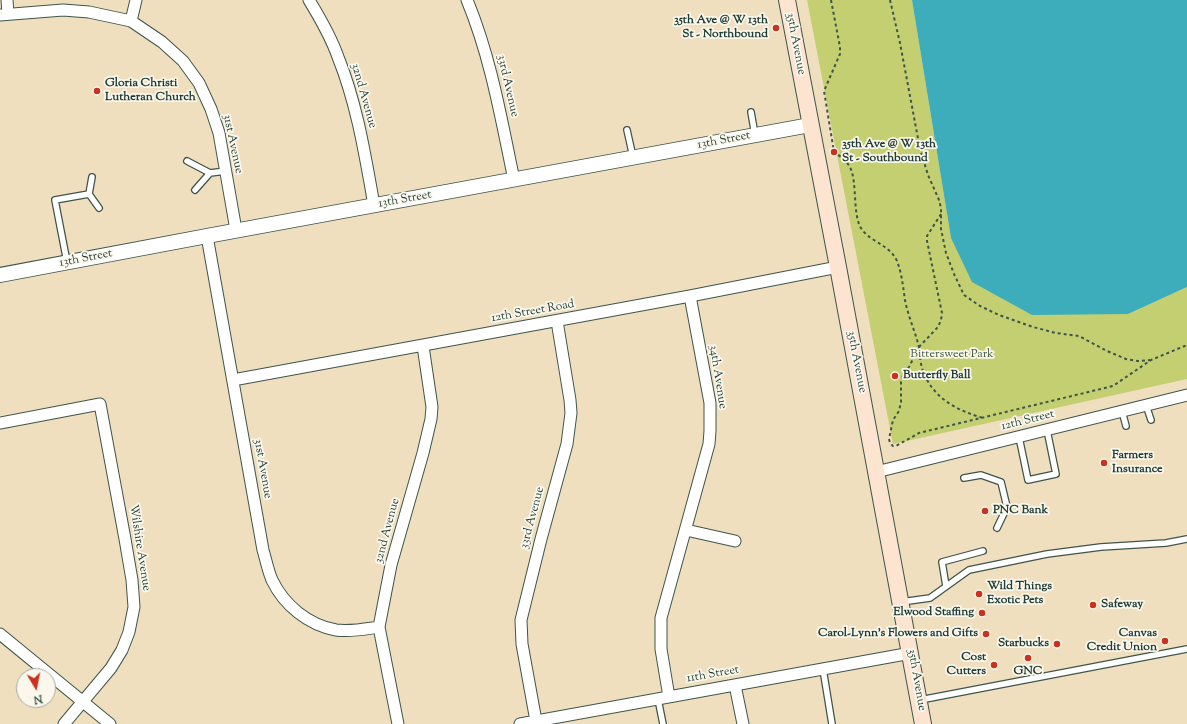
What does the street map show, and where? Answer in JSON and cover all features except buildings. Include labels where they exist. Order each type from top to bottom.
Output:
[{"type":"main road","name":"35th Avenue","points":[[787,0],[924,724]]},
{"type":"street","points":[[7,0],[4,14],[63,10],[89,12],[132,21],[136,0]]},
{"type":"street","name":"32nd Avenue","points":[[309,0],[321,20],[338,56],[350,90],[358,122],[374,205]]},
{"type":"street","name":"33rd Avenue","points":[[467,0],[478,26],[495,85],[514,180]]},
{"type":"street","name":"31st Avenue","points":[[132,21],[162,42],[183,61],[199,83],[211,109],[217,127],[236,230]]},
{"type":"street","name":"13th Street","points":[[0,275],[236,230],[810,125]]},
{"type":"street","name":"31st Avenue","points":[[206,236],[263,550],[272,580],[288,604],[298,613],[314,623],[337,630],[379,627]]},
{"type":"street","name":"12th Street Road","points":[[233,380],[557,321],[838,267]]},
{"type":"street","name":"34th Avenue","points":[[664,698],[661,618],[686,530],[710,431],[710,403],[690,296]]},
{"type":"street","name":"33rd Avenue","points":[[536,721],[522,644],[521,620],[567,444],[571,413],[557,321]]},
{"type":"street","name":"32nd Avenue","points":[[398,724],[379,627],[391,565],[423,453],[431,419],[432,407],[423,346]]},
{"type":"street","name":"12th Street","points":[[876,472],[1187,395]]},
{"type":"street","name":"Wilshire Avenue","points":[[0,423],[100,404],[132,580],[134,606],[129,632],[122,650],[110,668],[64,724]]},
{"type":"street","points":[[686,530],[735,541]]},
{"type":"street","points":[[0,634],[110,724]]},
{"type":"street","name":"11th Street","points":[[520,724],[536,721],[581,718],[664,698],[911,653]]},
{"type":"street","points":[[735,685],[743,724]]},
{"type":"lane","points":[[751,112],[755,135]]},
{"type":"lane","points":[[627,130],[634,158]]},
{"type":"lane","points":[[187,161],[210,173],[226,171]]},
{"type":"lane","points":[[195,190],[210,173]]},
{"type":"lane","points":[[92,177],[89,194],[99,208]]},
{"type":"lane","points":[[67,263],[55,200],[89,194]]},
{"type":"lane","points":[[1146,405],[1151,420]]},
{"type":"lane","points":[[1122,411],[1126,426]]},
{"type":"lane","points":[[1018,437],[1028,480],[1056,474],[1048,430]]},
{"type":"lane","points":[[964,478],[981,476],[1001,482],[1007,507],[997,528]]},
{"type":"lane","points":[[901,602],[930,598],[969,570],[1047,554],[1101,547],[1166,543],[1187,539]]},
{"type":"lane","points":[[946,586],[942,562],[984,551]]},
{"type":"lane","points":[[919,700],[1187,648]]},
{"type":"lane","points":[[823,669],[832,724]]},
{"type":"lane","points":[[663,724],[664,698]]},
{"type":"path","points":[[831,0],[840,54],[824,91],[834,152],[845,160],[850,167],[857,218],[865,234],[893,254],[897,262],[901,274],[908,311],[919,347],[923,370],[928,381],[937,394],[961,411],[983,418]]},
{"type":"path","points":[[890,0],[900,43],[920,149],[928,175],[939,200],[941,229],[946,253],[964,295],[970,300],[998,315],[1026,325],[1056,333],[1079,336],[1126,360],[1151,360]]},
{"type":"path","points":[[941,214],[927,236],[942,314],[941,320],[938,327],[919,347],[909,367],[902,375],[901,402],[899,411],[893,420],[889,439],[893,446],[896,446],[919,433],[1113,386],[1151,360],[1187,346]]},
{"type":"green space","name":"Bittersweet Park","points":[[807,0],[912,0],[951,238],[1128,314],[1187,287],[1187,379],[893,444]]},
{"type":"water","points":[[912,0],[1187,0],[1187,287],[1128,314],[1032,315],[972,282],[951,238]]},
{"type":"place","name":"35th Ave @ W 13th St - Northbound","points":[[776,28]]},
{"type":"place","name":"Gloria Christi Lutheran Church","points":[[97,91]]},
{"type":"place","name":"35th Ave @ W 13th St - Southbound","points":[[834,152]]},
{"type":"place","name":"Butterfly Ball","points":[[895,376]]},
{"type":"place","name":"Farmers Insurance","points":[[1104,463]]},
{"type":"place","name":"PNC Bank","points":[[985,511]]},
{"type":"place","name":"Wild Things Exotic Pets","points":[[979,594]]},
{"type":"place","name":"Safeway","points":[[1093,605]]},
{"type":"place","name":"Elwood Staffing","points":[[982,613]]},
{"type":"place","name":"Carol-Lynn's Flowers and Gifts","points":[[986,634]]},
{"type":"place","name":"Canvas Credit Union","points":[[1165,641]]},
{"type":"place","name":"Starbucks","points":[[1057,644]]},
{"type":"place","name":"GNC","points":[[1028,658]]},
{"type":"place","name":"Cost Cutters","points":[[994,665]]}]
